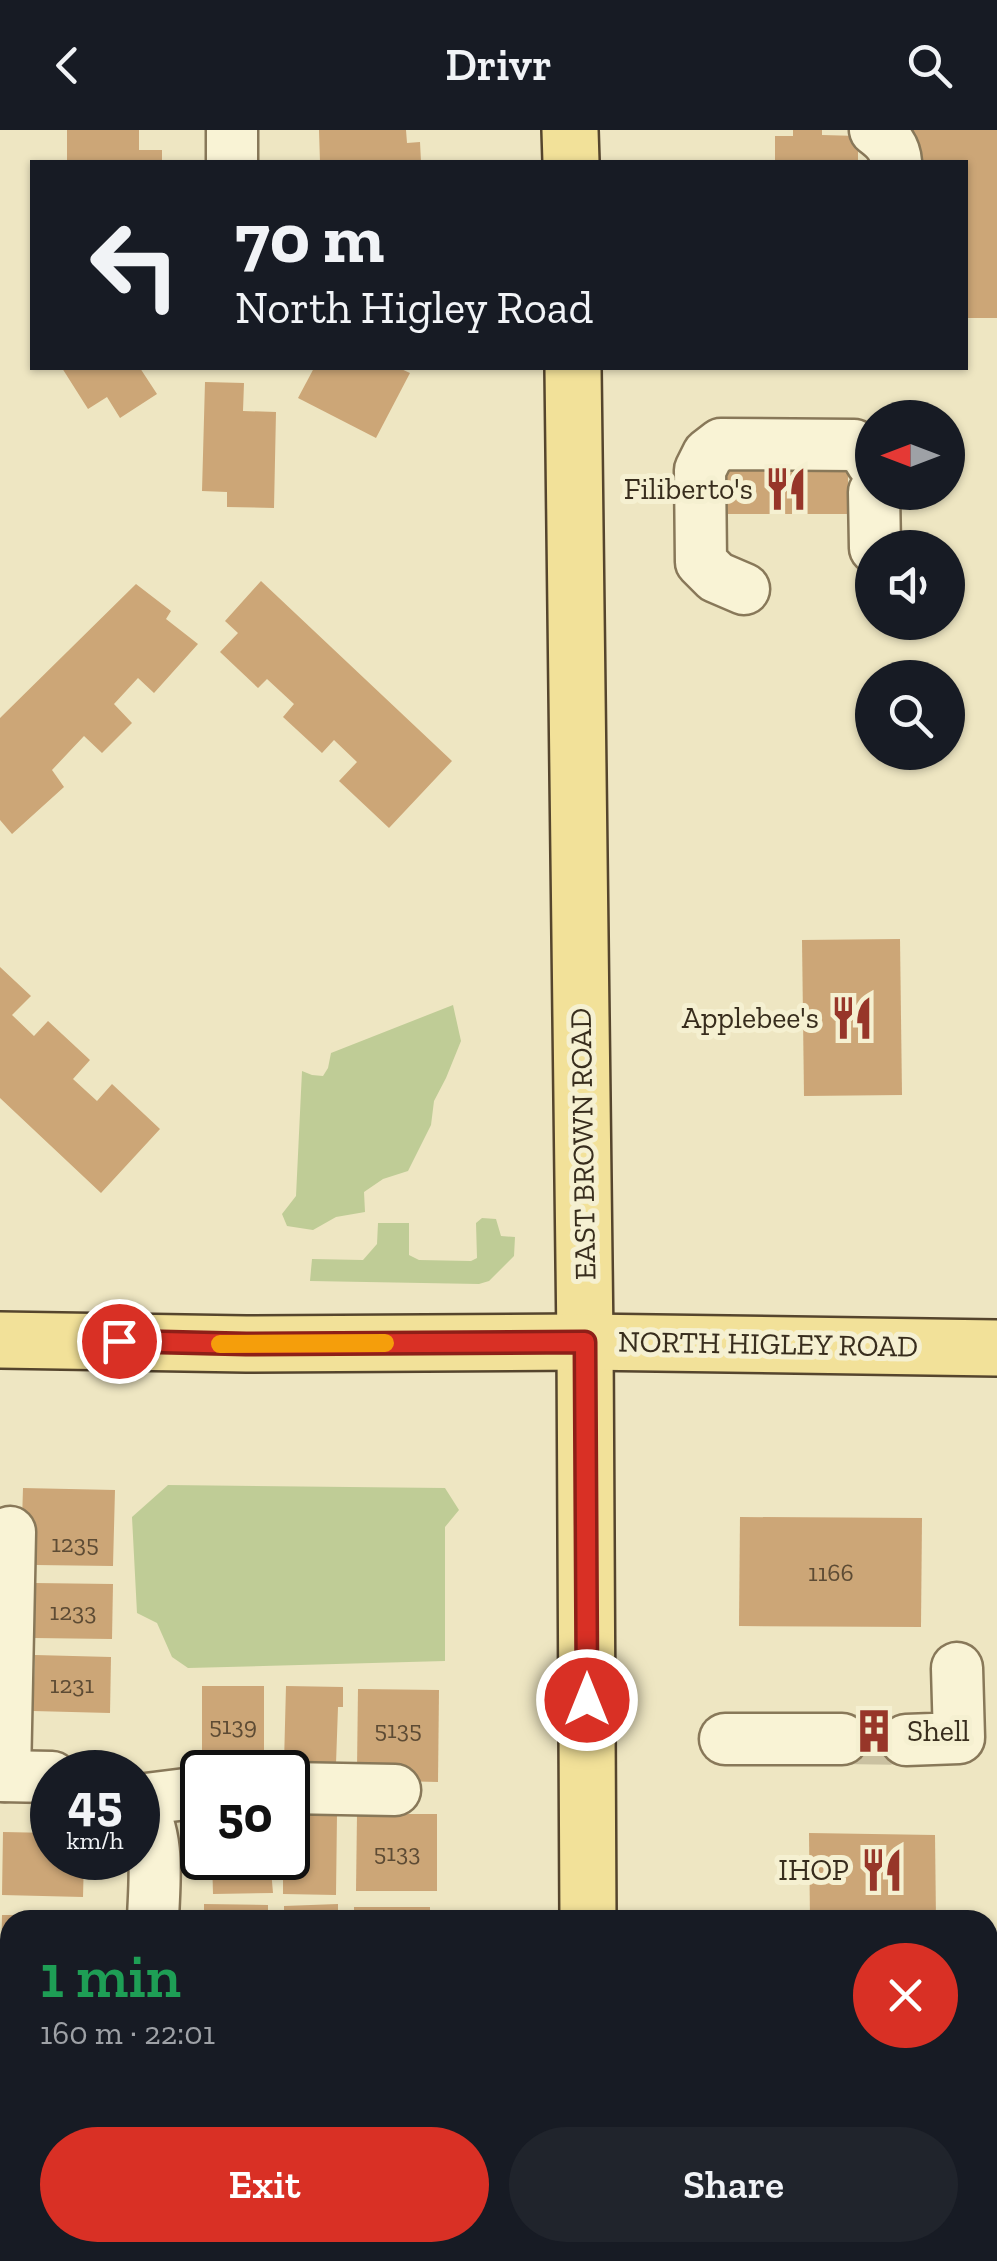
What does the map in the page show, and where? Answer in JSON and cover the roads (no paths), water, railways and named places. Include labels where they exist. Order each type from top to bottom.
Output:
[{"type":"main road","points":[[570,130],[571,160]]},
{"type":"main road","name":"EAST BROWN ROAD","points":[[573,370],[588,1910]]},
{"type":"main road","name":"NORTH HIGLEY ROAD","points":[[0,1340],[997,1348]]},
{"type":"street","points":[[232,130],[232,160]]},
{"type":"street","points":[[876,130],[889,141],[896,160]]},
{"type":"street","points":[[744,589],[716,577],[701,562],[700,470],[708,454],[721,444],[855,446]]},
{"type":"street","points":[[10,1532],[19,1776]]},
{"type":"street","points":[[906,1740],[959,1738],[957,1668]]},
{"type":"street","points":[[724,1739],[842,1739]]},
{"type":"street","points":[[310,1788],[394,1790]]},
{"type":"street","points":[[153,1910],[154,1880]]},
{"type":"tunnel","points":[[842,1739],[906,1740]]},
{"type":"place","name":"Filiberto's","points":[[786,489]]},
{"type":"place","name":"Applebee's","points":[[852,1018]]},
{"type":"place","name":"Shell","points":[[874,1731]]},
{"type":"place","name":"IHOP","points":[[882,1870]]}]
